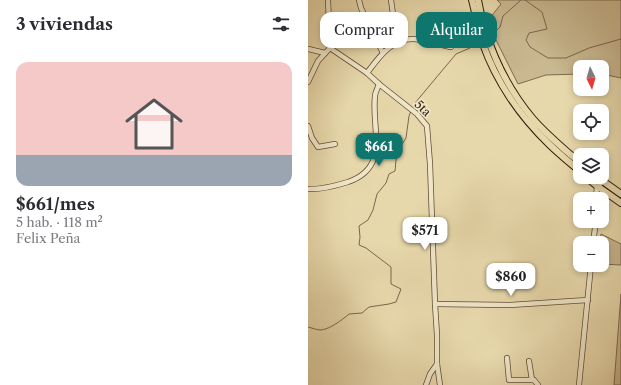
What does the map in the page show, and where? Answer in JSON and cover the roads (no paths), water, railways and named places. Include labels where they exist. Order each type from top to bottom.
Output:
[{"type":"highway","points":[[472,0],[484,46],[493,67],[511,99],[529,123],[548,144],[573,165]]},
{"type":"highway","points":[[478,0],[490,44],[498,64],[509,84],[532,118],[573,157]]},
{"type":"highway","points":[[595,184],[621,202]]},
{"type":"highway","points":[[606,184],[621,194]]},
{"type":"street","points":[[328,0],[328,12]]},
{"type":"street","points":[[359,0],[361,8],[384,52]]},
{"type":"street","points":[[391,0],[393,12]]},
{"type":"street","points":[[308,82],[318,61],[330,48]]},
{"type":"street","name":"5ta","points":[[330,48],[367,72],[379,84],[417,114],[427,126],[429,140],[437,364],[440,385]]},
{"type":"street","points":[[367,72],[389,48]]},
{"type":"street","points":[[308,49],[325,53]]},
{"type":"street","points":[[308,189],[336,186],[353,180],[366,172],[376,150],[375,95],[379,84]]},
{"type":"street","points":[[308,126],[312,138],[318,147],[335,144]]},
{"type":"street","points":[[597,192],[597,186],[600,184]]},
{"type":"street","points":[[579,385],[590,272]]},
{"type":"street","points":[[434,304],[510,305],[588,300]]},
{"type":"street","points":[[507,358],[509,380],[534,380],[538,385]]},
{"type":"street","points":[[530,361],[532,380]]},
{"type":"street","name":"5ta","points":[[426,385],[430,374],[437,364]]},
{"type":"waterway","points":[[497,30],[500,27],[503,16],[521,0]]},
{"type":"waterway","points":[[525,0],[542,12],[547,29],[529,33],[526,40],[530,47],[548,58],[566,58],[589,48],[621,39]]},
{"type":"waterway","points":[[413,108],[415,103],[456,54],[470,48]]},
{"type":"waterway","points":[[308,327],[319,330],[328,328],[349,314],[362,313],[369,307],[396,302],[401,289],[391,284],[391,267],[366,248],[359,245],[359,226],[368,220],[373,210],[377,194],[386,183],[389,174],[395,171],[396,160],[401,146],[406,138],[411,111]]}]
